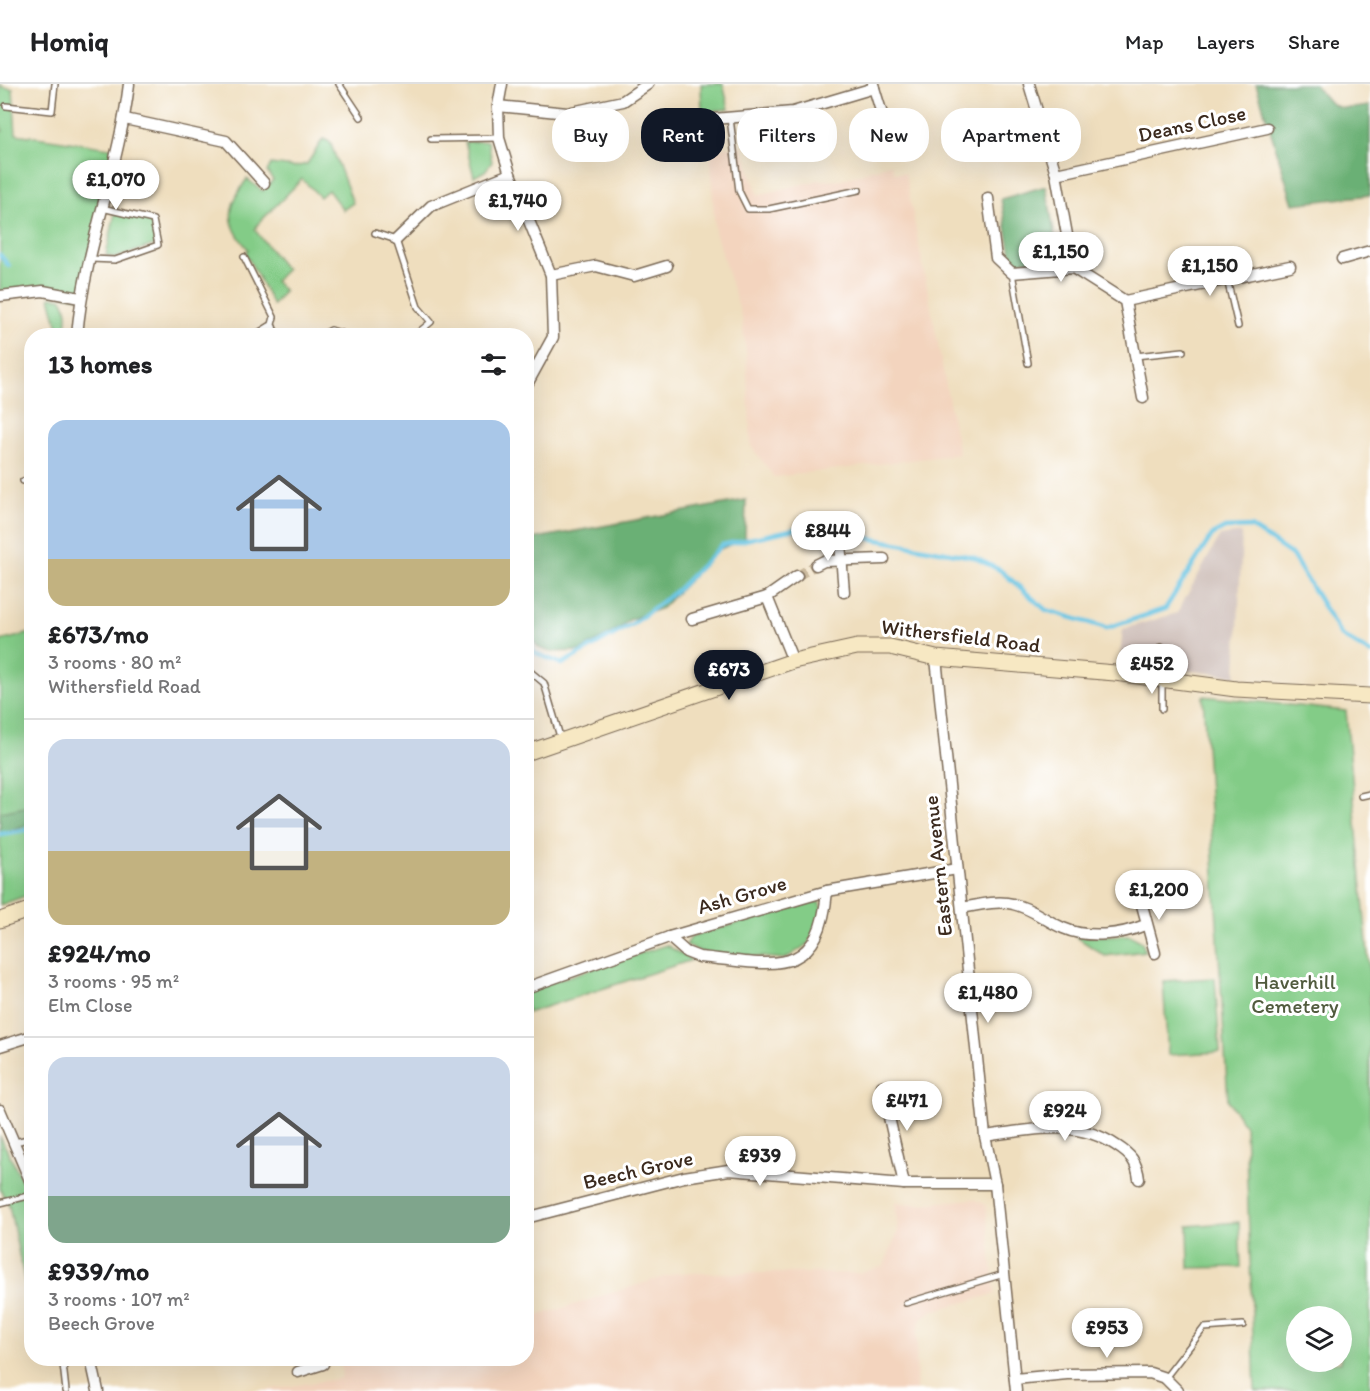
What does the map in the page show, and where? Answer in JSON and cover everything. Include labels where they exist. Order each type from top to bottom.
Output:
[{"type":"street","points":[[78,328],[80,297],[125,118],[129,84]]},
{"type":"street","points":[[502,84],[498,106],[499,138],[510,174],[550,275],[553,337],[534,371]]},
{"type":"street","points":[[498,106],[567,113],[623,101],[648,84]]},
{"type":"street","points":[[1029,84],[1056,174],[1073,268]]},
{"type":"street","points":[[725,118],[793,112],[874,86],[880,108]]},
{"type":"street","points":[[125,118],[226,141],[264,183]]},
{"type":"street","name":"Deans Close","points":[[1056,174],[1267,128]]},
{"type":"street","points":[[396,240],[431,206],[510,174]]},
{"type":"street","points":[[988,198],[996,258],[1012,273],[1073,268],[1125,301],[1290,266]]},
{"type":"street","points":[[1342,259],[1370,251]]},
{"type":"street","points":[[550,275],[596,266],[634,276],[667,266]]},
{"type":"street","points":[[0,296],[43,291],[80,297]]},
{"type":"street","points":[[1125,301],[1143,398]]},
{"type":"street","points":[[839,530],[844,592]]},
{"type":"street","points":[[816,565],[824,561],[884,559]]},
{"type":"street","points":[[692,619],[767,597],[797,576]]},
{"type":"street","points":[[767,597],[793,661]]},
{"type":"street","name":"Withersfield Road","points":[[534,750],[793,661],[857,647],[891,647],[936,658],[1159,679],[1236,689],[1370,696]]},
{"type":"street","name":"Eastern Avenue","points":[[936,658],[985,1136],[994,1184],[1016,1391]]},
{"type":"street","name":"Ash Grove","points":[[534,985],[669,937],[827,891],[957,869]]},
{"type":"street","points":[[669,937],[686,952],[699,957],[786,963],[810,949],[820,933],[827,891]]},
{"type":"street","points":[[1139,894],[1145,925],[1155,953]]},
{"type":"street","points":[[962,908],[1011,903],[1041,915],[1063,928],[1081,934],[1126,933],[1145,925]]},
{"type":"street","points":[[0,920],[24,912]]},
{"type":"street","points":[[0,1046],[24,1038]]},
{"type":"street","points":[[882,1086],[904,1184]]},
{"type":"street","points":[[0,1110],[24,1167]]},
{"type":"street","points":[[985,1136],[1041,1129],[1083,1129],[1100,1134],[1130,1155],[1137,1163],[1139,1179]]},
{"type":"street","name":"Beech Grove","points":[[534,1216],[684,1177],[729,1170],[904,1184],[994,1184]]},
{"type":"street","points":[[93,1366],[98,1391]]},
{"type":"street","points":[[298,1372],[310,1366]]},
{"type":"street","points":[[1015,1378],[1150,1373],[1165,1378],[1178,1391]]},
{"type":"lane","points":[[6,106],[52,111],[55,84]]},
{"type":"lane","points":[[339,84],[361,117]]},
{"type":"lane","points":[[730,118],[739,191],[748,209],[769,209],[859,190]]},
{"type":"lane","points":[[431,139],[499,138]]},
{"type":"lane","points":[[90,259],[115,260],[158,245],[153,220],[102,208]]},
{"type":"lane","points":[[375,233],[396,240],[418,307],[431,322],[424,328]]},
{"type":"lane","points":[[244,257],[274,316],[271,328]]},
{"type":"lane","points":[[1012,273],[1028,363]]},
{"type":"lane","points":[[1227,279],[1238,326]]},
{"type":"lane","points":[[1135,356],[1183,351]]},
{"type":"lane","points":[[1161,647],[1159,679],[1162,709]]},
{"type":"lane","points":[[534,675],[544,683],[561,741]]},
{"type":"lane","points":[[1361,796],[1370,794]]},
{"type":"lane","points":[[13,1143],[24,1140]]},
{"type":"lane","points":[[0,1203],[24,1198]]},
{"type":"lane","points":[[906,1303],[1004,1274]]},
{"type":"lane","points":[[1165,1378],[1204,1328],[1243,1325]]},
{"type":"lane","points":[[63,1366],[66,1391]]},
{"type":"shaded area","points":[[737,146],[737,162],[747,162],[758,195],[819,180],[841,180],[891,164],[894,173],[905,173],[959,454],[774,477],[751,446],[742,318],[715,232],[711,162],[725,162],[725,147]]},
{"type":"shaded area","points":[[1242,533],[1236,676],[1119,663],[1123,629],[1177,613],[1220,536]]},
{"type":"shaded area","points":[[974,1199],[986,1205],[995,1294],[932,1311],[921,1319],[917,1333],[916,1391],[260,1391],[342,1378],[341,1366],[534,1366],[534,1317],[676,1273],[859,1273],[884,1266],[898,1230],[895,1203],[921,1204]]},
{"type":"green space","points":[[0,84],[2,87],[13,89],[16,134],[117,149],[80,298],[43,291],[0,296],[0,131],[3,131],[0,124]]},
{"type":"green space","points":[[701,84],[723,84],[729,109],[702,108]]},
{"type":"green space","points":[[1256,84],[1315,84],[1332,104],[1338,107],[1370,106],[1370,195],[1293,204]]},
{"type":"green space","points":[[323,139],[330,142],[353,203],[343,210],[328,190],[320,197],[302,179],[257,225],[255,230],[286,270],[275,281],[284,291],[273,305],[246,254],[248,249],[235,231],[231,215],[232,207],[247,179],[263,191],[273,180],[267,172],[271,164],[294,167],[307,164]]},
{"type":"green space","points":[[488,141],[492,162],[485,171],[474,177],[465,142]]},
{"type":"green space","points":[[1046,186],[1058,255],[1020,262],[1012,260],[1001,199]]},
{"type":"green space","points":[[115,213],[152,221],[157,244],[115,258],[106,255]]},
{"type":"green space","points":[[50,297],[61,298],[66,307],[66,328],[58,328]]},
{"type":"green space","points":[[746,500],[745,538],[718,550],[662,608],[629,620],[620,628],[580,651],[551,652],[539,648],[534,641],[534,539]]},
{"type":"green space","points":[[24,635],[24,896],[0,905],[0,641]]},
{"type":"green space","name":"Haverhill Cemetery","points":[[1203,696],[1346,711],[1370,977],[1370,1391],[1255,1391],[1245,1126],[1228,1101]]},
{"type":"green space","points":[[24,807],[24,825],[0,834],[0,812]]},
{"type":"green space","points":[[819,902],[823,911],[809,943],[785,959],[701,952],[686,945],[692,936]]},
{"type":"green space","points":[[1130,935],[1142,942],[1145,951],[1105,956],[1076,937]]},
{"type":"green space","points":[[666,945],[692,960],[534,1011],[534,987]]},
{"type":"green space","points":[[1215,978],[1220,1052],[1168,1055],[1163,981]]},
{"type":"green space","points":[[0,1136],[24,1184],[24,1279],[9,1205],[0,1189]]},
{"type":"green space","points":[[1239,1222],[1241,1267],[1189,1268],[1188,1226]]},
{"type":"waterway","points":[[0,255],[9,266]]},
{"type":"waterway","points":[[534,652],[562,664],[634,623],[677,590],[722,545],[831,521],[851,535],[973,557],[1000,570],[1046,610],[1107,628],[1165,609],[1212,535],[1225,528],[1251,527],[1292,555],[1341,635],[1370,653]]},
{"type":"waterway","points":[[0,834],[24,830]]},
{"type":"tunnel","points":[[797,576],[816,565]]}]
